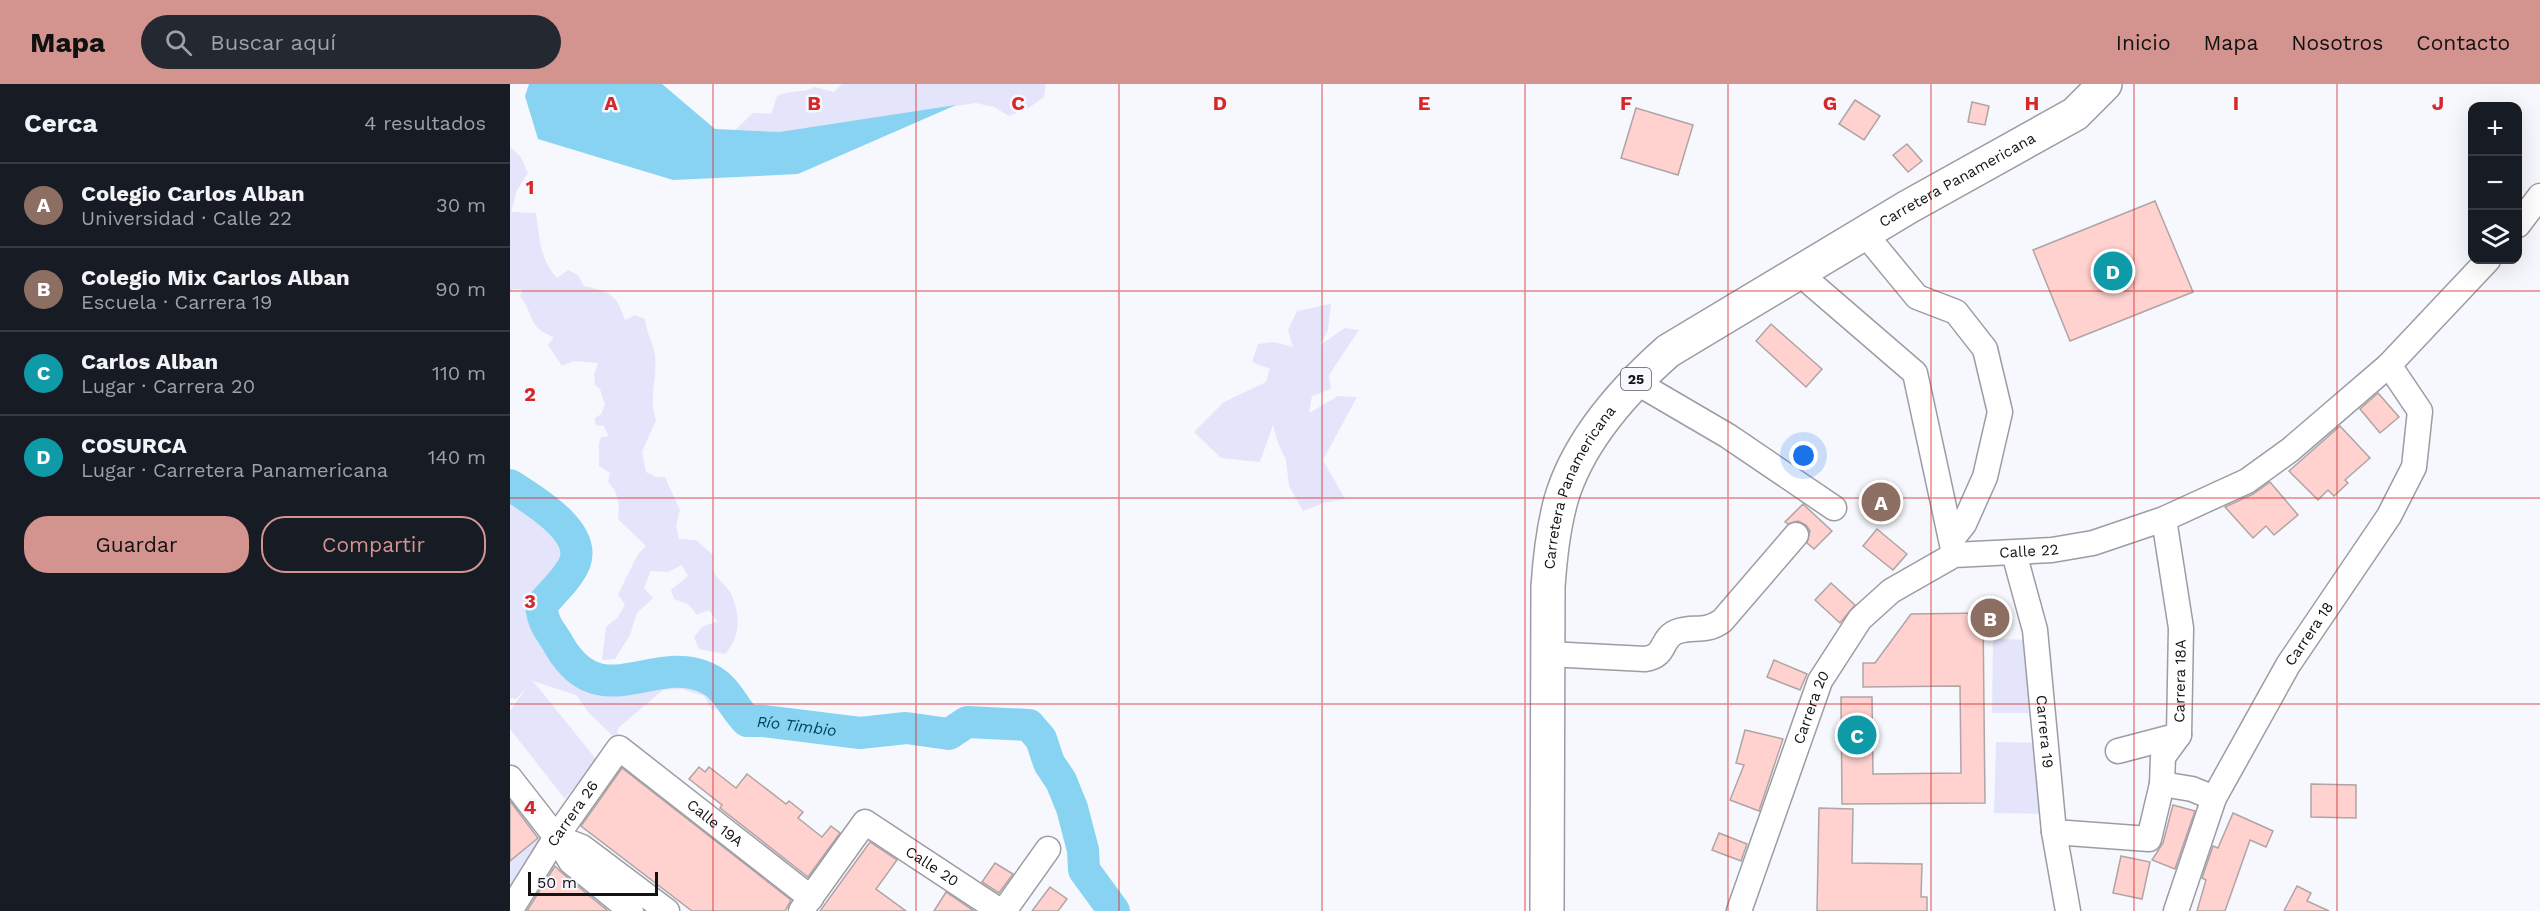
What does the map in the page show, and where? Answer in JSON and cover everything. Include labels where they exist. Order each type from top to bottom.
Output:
[{"type":"highway","name":"Carretera Panamericana","points":[[1547,911],[1548,587],[1551,553],[1562,498],[1579,458],[1603,420],[1634,381],[1668,351],[1908,207],[2075,114],[2106,84]]},
{"type":"street","points":[[2522,219],[2540,196]]},
{"type":"street","points":[[1865,234],[1917,297],[1956,312],[1985,349],[2000,412],[1985,477],[1953,547]]},
{"type":"street","name":"Calle 22","points":[[1953,547],[2014,553],[2094,543],[2164,519],[2247,481],[2290,450],[2389,365],[2484,264]]},
{"type":"street","points":[[1799,273],[1915,373],[1953,547]]},
{"type":"street","name":"Carrera 18","points":[[2176,911],[2214,798],[2288,665],[2389,516],[2414,466],[2420,411],[2389,365]]},
{"type":"street","points":[[1634,381],[1728,436],[1834,508]]},
{"type":"street","name":"Carrera 18A","points":[[2054,831],[2149,839],[2162,784],[2163,757],[2179,735],[2181,628],[2164,519]]},
{"type":"street","points":[[1548,654],[1645,659],[1656,657],[1664,648],[1668,638],[1676,632],[1711,628],[1722,621],[1796,535]]},
{"type":"street","name":"Carrera 20","points":[[1739,911],[1820,681],[1860,619],[1891,591],[1953,547]]},
{"type":"street","name":"Carrera 19","points":[[2014,553],[2035,630],[2054,831],[2068,911]]},
{"type":"street","points":[[2118,751],[2179,735]]},
{"type":"street","name":"Carrera 26","points":[[510,911],[556,837],[619,748]]},
{"type":"street","name":"Calle 19A","points":[[619,748],[806,905]]},
{"type":"street","points":[[510,778],[556,837],[571,862],[631,911]]},
{"type":"street","points":[[2162,784],[2192,789],[2214,798]]},
{"type":"street","name":"Calle 20","points":[[806,905],[866,822],[1002,911]]},
{"type":"street","points":[[556,837],[582,847],[667,911]]},
{"type":"street","points":[[1002,911],[1048,849]]},
{"type":"shaded area","points":[[842,84],[1046,84],[1044,97],[1030,107],[1009,116],[994,107],[976,103],[779,132],[735,130],[753,113],[771,114],[777,96],[815,87],[834,92]]},
{"type":"shaded area","points":[[510,147],[520,156],[528,173],[517,190],[511,212],[536,213],[544,255],[557,278],[568,270],[578,275],[584,286],[611,295],[625,320],[635,315],[645,319],[655,355],[653,403],[656,420],[642,452],[646,472],[656,477],[665,477],[680,510],[676,525],[679,539],[696,540],[713,555],[714,573],[734,600],[737,633],[725,654],[699,649],[694,637],[702,627],[717,621],[709,610],[697,615],[688,604],[674,599],[671,590],[688,576],[682,565],[668,572],[651,571],[644,588],[653,598],[637,613],[630,635],[615,659],[602,660],[606,627],[618,617],[625,605],[618,594],[638,554],[646,546],[618,519],[618,499],[608,482],[610,473],[599,466],[601,437],[609,436],[603,425],[597,426],[594,419],[601,414],[605,405],[600,389],[595,385],[594,375],[598,363],[573,361],[562,366],[548,345],[554,337],[535,325],[520,296],[523,290],[510,291]]},
{"type":"shaded area","points":[[1331,304],[1328,330],[1320,345],[1345,328],[1359,330],[1329,375],[1331,389],[1312,396],[1309,413],[1338,396],[1357,397],[1323,460],[1345,499],[1323,503],[1303,511],[1289,486],[1286,460],[1273,425],[1260,462],[1221,458],[1194,432],[1224,402],[1266,382],[1270,369],[1252,362],[1258,344],[1274,342],[1293,347],[1288,330],[1297,311]]},
{"type":"shaded area","points":[[510,490],[562,529],[572,551],[559,579],[542,591],[534,605],[546,637],[570,670],[588,684],[599,688],[678,676],[693,677],[707,681],[719,691],[728,707],[712,710],[704,696],[681,689],[663,690],[618,728],[616,739],[589,713],[576,695],[533,681],[596,759],[565,799],[510,729],[510,711],[527,687],[516,699],[510,698]]},
{"type":"shaded area","points":[[1993,639],[2036,640],[2035,713],[1992,713]]},
{"type":"shaded area","points":[[1996,742],[2041,743],[2040,814],[1994,813]]},
{"type":"shaded area","points":[[544,833],[510,897],[510,861]]},
{"type":"water","points":[[529,84],[662,84],[715,129],[779,132],[956,105],[798,174],[673,180],[538,139],[525,96]]},
{"type":"building","points":[[1855,100],[1880,116],[1864,140],[1839,124]]},
{"type":"building","points":[[1972,102],[1989,106],[1985,125],[1968,122]]},
{"type":"building","points":[[1636,108],[1693,125],[1678,175],[1621,158]]},
{"type":"building","points":[[1907,144],[1922,161],[1908,172],[1893,155]]},
{"type":"building","points":[[2155,201],[2193,292],[2070,341],[2033,250]]},
{"type":"building","points":[[1771,324],[1822,369],[1806,387],[1756,341]]},
{"type":"building","points":[[2378,393],[2399,417],[2380,433],[2360,409]]},
{"type":"building","points":[[2340,426],[2370,458],[2345,480],[2348,483],[2334,496],[2328,490],[2318,500],[2289,471]]},
{"type":"building","points":[[2270,482],[2298,515],[2274,535],[2266,526],[2253,538],[2225,507],[2253,494]]},
{"type":"building","points":[[1803,504],[1832,531],[1814,549],[1807,543],[1810,531],[1806,525],[1798,521],[1788,524],[1785,522]]},
{"type":"building","points":[[1877,529],[1907,554],[1893,570],[1863,546]]},
{"type":"building","points":[[1831,583],[1855,605],[1840,623],[1815,600]]},
{"type":"building","points":[[1983,613],[1985,803],[1842,804],[1841,697],[1872,697],[1873,774],[1961,773],[1960,686],[1863,687],[1863,663],[1875,663],[1911,614]]},
{"type":"building","points":[[1774,660],[1807,674],[1800,690],[1767,677]]},
{"type":"building","points":[[1745,730],[1783,739],[1759,811],[1730,800],[1744,765],[1736,763]]},
{"type":"building","points":[[699,767],[705,772],[709,767],[736,788],[747,774],[786,804],[789,801],[803,812],[798,818],[822,837],[831,826],[840,833],[808,877],[720,808],[722,805],[689,779]]},
{"type":"building","points":[[622,768],[791,900],[785,911],[692,911],[581,826]]},
{"type":"building","points":[[2311,784],[2356,785],[2356,818],[2311,817]]},
{"type":"building","points":[[510,801],[538,838],[510,861]]},
{"type":"building","points":[[2173,805],[2195,811],[2175,869],[2152,860],[2163,843]]},
{"type":"building","points":[[1819,808],[1853,809],[1852,863],[1922,864],[1921,897],[1927,897],[1927,911],[1817,911]]},
{"type":"building","points":[[2233,813],[2273,831],[2266,847],[2250,840],[2225,911],[2197,911],[2206,880],[2202,878],[2213,846],[2218,848]]},
{"type":"building","points":[[1719,833],[1747,844],[1741,861],[1712,850]]},
{"type":"building","points":[[870,842],[897,860],[876,889],[906,911],[820,911]]},
{"type":"building","points":[[2121,856],[2150,862],[2142,899],[2113,893]]},
{"type":"building","points":[[995,863],[1013,874],[999,893],[982,882]]},
{"type":"building","points":[[555,866],[562,873],[608,911],[527,911]]},
{"type":"building","points":[[2297,886],[2311,893],[2307,901],[2329,911],[2284,911]]},
{"type":"building","points":[[1050,887],[1067,899],[1058,911],[1032,911]]},
{"type":"building","points":[[946,892],[974,911],[934,911]]},
{"type":"waterway","name":"Río Timbio","points":[[510,485],[543,507],[565,527],[572,538],[576,550],[575,562],[565,579],[541,606],[548,628],[576,667],[593,677],[611,681],[668,672],[687,672],[707,678],[724,691],[747,721],[860,733],[906,728],[949,734],[967,722],[1029,725],[1041,739],[1049,763],[1061,781],[1072,808],[1083,850],[1084,870],[1114,911]]},
{"type":"place","name":"COSURCA","points":[[2113,271]]},
{"type":"place","name":"Colegio Carlos Alban","points":[[1881,502]]},
{"type":"place","name":"Colegio Mix Carlos Alban","points":[[1990,618]]},
{"type":"place","name":"Carlos Alban","points":[[1857,735]]}]
